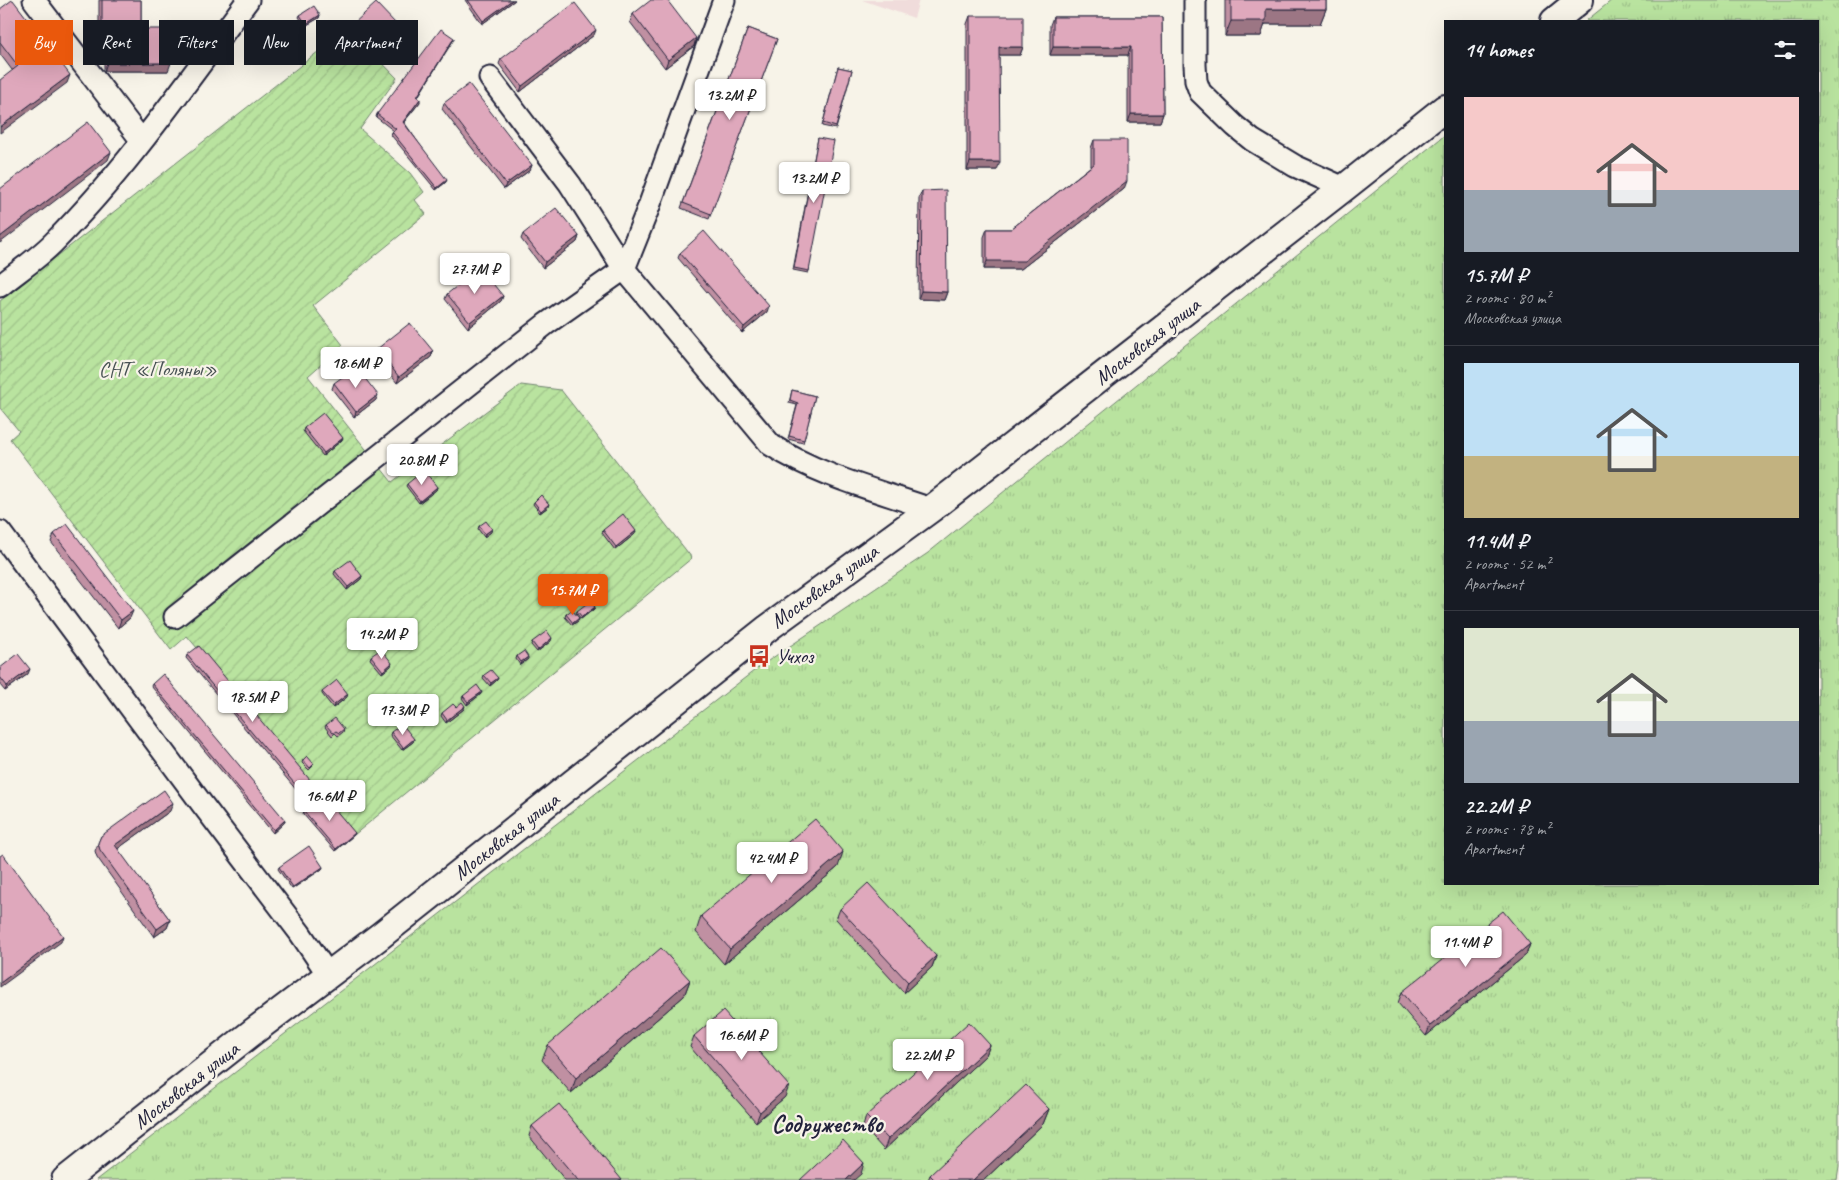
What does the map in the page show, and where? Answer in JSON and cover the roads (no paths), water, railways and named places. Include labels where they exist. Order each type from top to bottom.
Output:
[{"type":"main road","points":[[1555,20],[1580,0]]},
{"type":"main road","name":"Московская улица","points":[[65,1180],[254,1031],[329,976],[768,628],[931,508],[1444,109]]},
{"type":"street","points":[[34,0],[142,141]]},
{"type":"street","points":[[0,286],[52,244],[92,201],[142,141],[248,0]]},
{"type":"street","points":[[175,617],[546,324],[624,269],[648,209],[724,0]]},
{"type":"street","points":[[1195,0],[1194,66],[1200,92],[1252,140],[1318,178],[1344,188]]},
{"type":"street","points":[[490,78],[570,184],[624,269],[771,445],[793,459],[817,470],[931,508]]},
{"type":"street","points":[[0,532],[300,933],[329,976]]},
{"type":"place","name":"Учхоз","points":[[759,656]]},
{"type":"district","name":"Содружество","points":[[827,1124]]},
{"type":"park label","name":"СНТ «Поляны»","points":[[158,369]]}]
